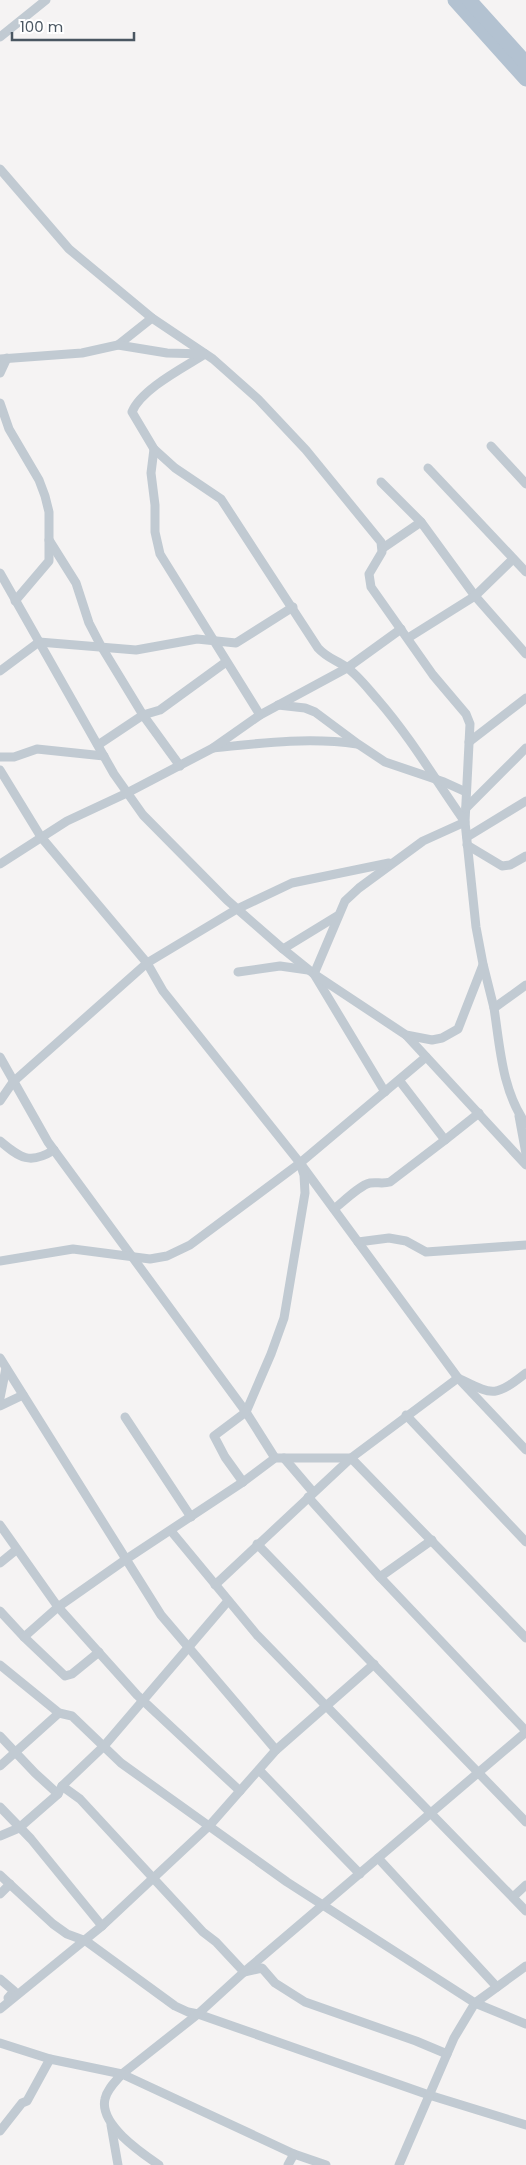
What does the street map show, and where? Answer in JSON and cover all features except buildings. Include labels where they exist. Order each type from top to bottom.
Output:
[{"type":"main road","points":[[454,0],[526,79]]},
{"type":"main road","points":[[470,0],[526,63]]},
{"type":"street","points":[[0,37],[46,0]]},
{"type":"street","points":[[0,170],[70,249],[152,318],[205,354],[258,399],[306,450],[381,542],[383,548]]},
{"type":"street","points":[[118,345],[152,318]]},
{"type":"street","points":[[0,373],[3,359],[82,353],[118,345],[168,353],[205,354]]},
{"type":"street","points":[[205,354],[156,386],[135,404],[132,412],[154,449],[175,468],[221,499],[326,657],[347,668],[384,708],[422,756],[435,779],[465,822]]},
{"type":"street","points":[[0,403],[9,429],[39,480],[49,512],[49,561],[15,601]]},
{"type":"street","points":[[491,446],[526,484]]},
{"type":"street","points":[[154,449],[151,472],[155,506],[155,532],[160,554],[260,715]]},
{"type":"street","points":[[428,468],[526,572]]},
{"type":"street","points":[[382,482],[421,522],[475,596],[526,654]]},
{"type":"street","points":[[421,522],[383,548],[369,574],[369,582],[371,588],[434,675],[466,714],[470,724],[465,822],[476,927],[494,1008],[504,1073],[519,1114],[526,1154]]},
{"type":"street","points":[[49,540],[76,584],[89,623],[101,646],[143,715],[180,766]]},
{"type":"street","points":[[408,638],[475,596],[513,559]]},
{"type":"street","points":[[0,573],[104,756],[144,815],[237,909],[283,949],[311,972],[406,1035],[526,1165]]},
{"type":"street","points":[[0,671],[39,642],[136,650],[197,639],[236,643],[293,608]]},
{"type":"street","points":[[0,864],[66,821],[128,793],[213,748],[260,715],[347,668],[401,629]]},
{"type":"street","points":[[98,745],[143,715],[160,710],[226,662]]},
{"type":"street","points":[[469,742],[525,703]]},
{"type":"street","points":[[278,705],[305,708],[315,712],[385,762],[466,792]]},
{"type":"street","points":[[213,748],[267,742],[318,740],[358,744]]},
{"type":"street","points":[[466,808],[526,748]]},
{"type":"street","points":[[0,757],[14,757],[37,749],[104,756]]},
{"type":"street","points":[[0,770],[41,837],[147,963],[168,997],[300,1163],[458,1378],[526,1450]]},
{"type":"street","points":[[467,841],[526,801]]},
{"type":"street","points":[[311,972],[345,901],[359,888],[423,842],[465,822]]},
{"type":"street","points":[[467,841],[502,866],[510,866],[526,856]]},
{"type":"street","points":[[0,1101],[13,1082],[147,963],[237,909],[292,883],[394,862]]},
{"type":"street","points":[[283,949],[338,916]]},
{"type":"street","points":[[406,1035],[432,1040],[442,1038],[458,1029],[483,964]]},
{"type":"street","points":[[238,972],[280,966],[311,972],[384,1092]]},
{"type":"street","points":[[494,1008],[526,985]]},
{"type":"street","points":[[0,1057],[54,1150],[279,1458],[380,1577],[526,1731],[244,1972],[198,2014],[122,2074],[111,2086],[104,2098],[104,2112],[111,2125],[118,2165]]},
{"type":"street","points":[[0,1261],[73,1248],[150,1259],[167,1256],[190,1245],[300,1163],[426,1057]]},
{"type":"street","points":[[399,1080],[444,1140]]},
{"type":"street","points":[[334,1209],[366,1185],[372,1183],[381,1185],[390,1182],[479,1113]]},
{"type":"street","points":[[519,1114],[526,1124]]},
{"type":"street","points":[[0,1141],[14,1153],[30,1159],[40,1159],[54,1150]]},
{"type":"street","points":[[243,1482],[225,1457],[214,1436],[246,1412],[284,1318],[305,1193],[304,1175],[300,1163]]},
{"type":"street","points":[[358,1242],[389,1238],[406,1241],[426,1252],[526,1245]]},
{"type":"street","points":[[0,1358],[161,1615],[276,1750]]},
{"type":"street","points":[[0,1398],[6,1368]]},
{"type":"street","points":[[458,1378],[488,1392],[507,1388],[526,1374]]},
{"type":"street","points":[[215,1585],[351,1458],[406,1415],[458,1378]]},
{"type":"street","points":[[0,1406],[23,1395]]},
{"type":"street","points":[[406,1415],[526,1542]]},
{"type":"street","points":[[125,1417],[191,1517]]},
{"type":"street","points":[[24,1638],[58,1607],[125,1560],[279,1458],[351,1458],[526,1638]]},
{"type":"street","points":[[0,1525],[58,1607],[98,1652],[142,1700],[240,1791]]},
{"type":"street","points":[[171,1531],[257,1635],[526,1911]]},
{"type":"street","points":[[380,1577],[432,1540]]},
{"type":"street","points":[[257,1544],[526,1822]]},
{"type":"street","points":[[0,1562],[16,1550]]},
{"type":"street","points":[[0,1836],[19,1828],[104,1746],[142,1700],[189,1649],[228,1601]]},
{"type":"street","points":[[0,1611],[24,1638],[65,1676],[72,1674],[98,1652]]},
{"type":"street","points":[[0,2008],[86,1941],[210,1825],[276,1750],[374,1664]]},
{"type":"street","points":[[0,1665],[59,1713],[72,1716],[121,1763],[287,1882],[475,2004],[526,2024]]},
{"type":"street","points":[[0,1766],[59,1713]]},
{"type":"street","points":[[0,1736],[34,1773],[60,1790],[80,1799],[203,1932],[244,1972]]},
{"type":"street","points":[[259,1770],[360,1874]]},
{"type":"street","points":[[0,1807],[31,1839],[102,1926]]},
{"type":"street","points":[[378,1858],[497,1987]]},
{"type":"street","points":[[0,1874],[53,1924],[67,1934],[86,1941],[175,2006],[430,2095],[526,2125]]},
{"type":"street","points":[[0,1894],[10,1884]]},
{"type":"street","points":[[513,1898],[526,1886]]},
{"type":"street","points":[[399,2165],[454,2038],[475,2004],[526,1966]]},
{"type":"street","points":[[244,1972],[262,1968],[275,1984],[305,2002],[416,2041],[447,2054]]},
{"type":"street","points":[[0,1979],[14,1991],[0,2008]]},
{"type":"street","points":[[0,2043],[50,2059],[122,2074],[294,2154],[326,2165]]},
{"type":"street","points":[[0,2131],[22,2103],[27,2101],[50,2059]]},
{"type":"street","points":[[111,2125],[158,2165]]},
{"type":"street","points":[[288,2165],[294,2154]]}]
